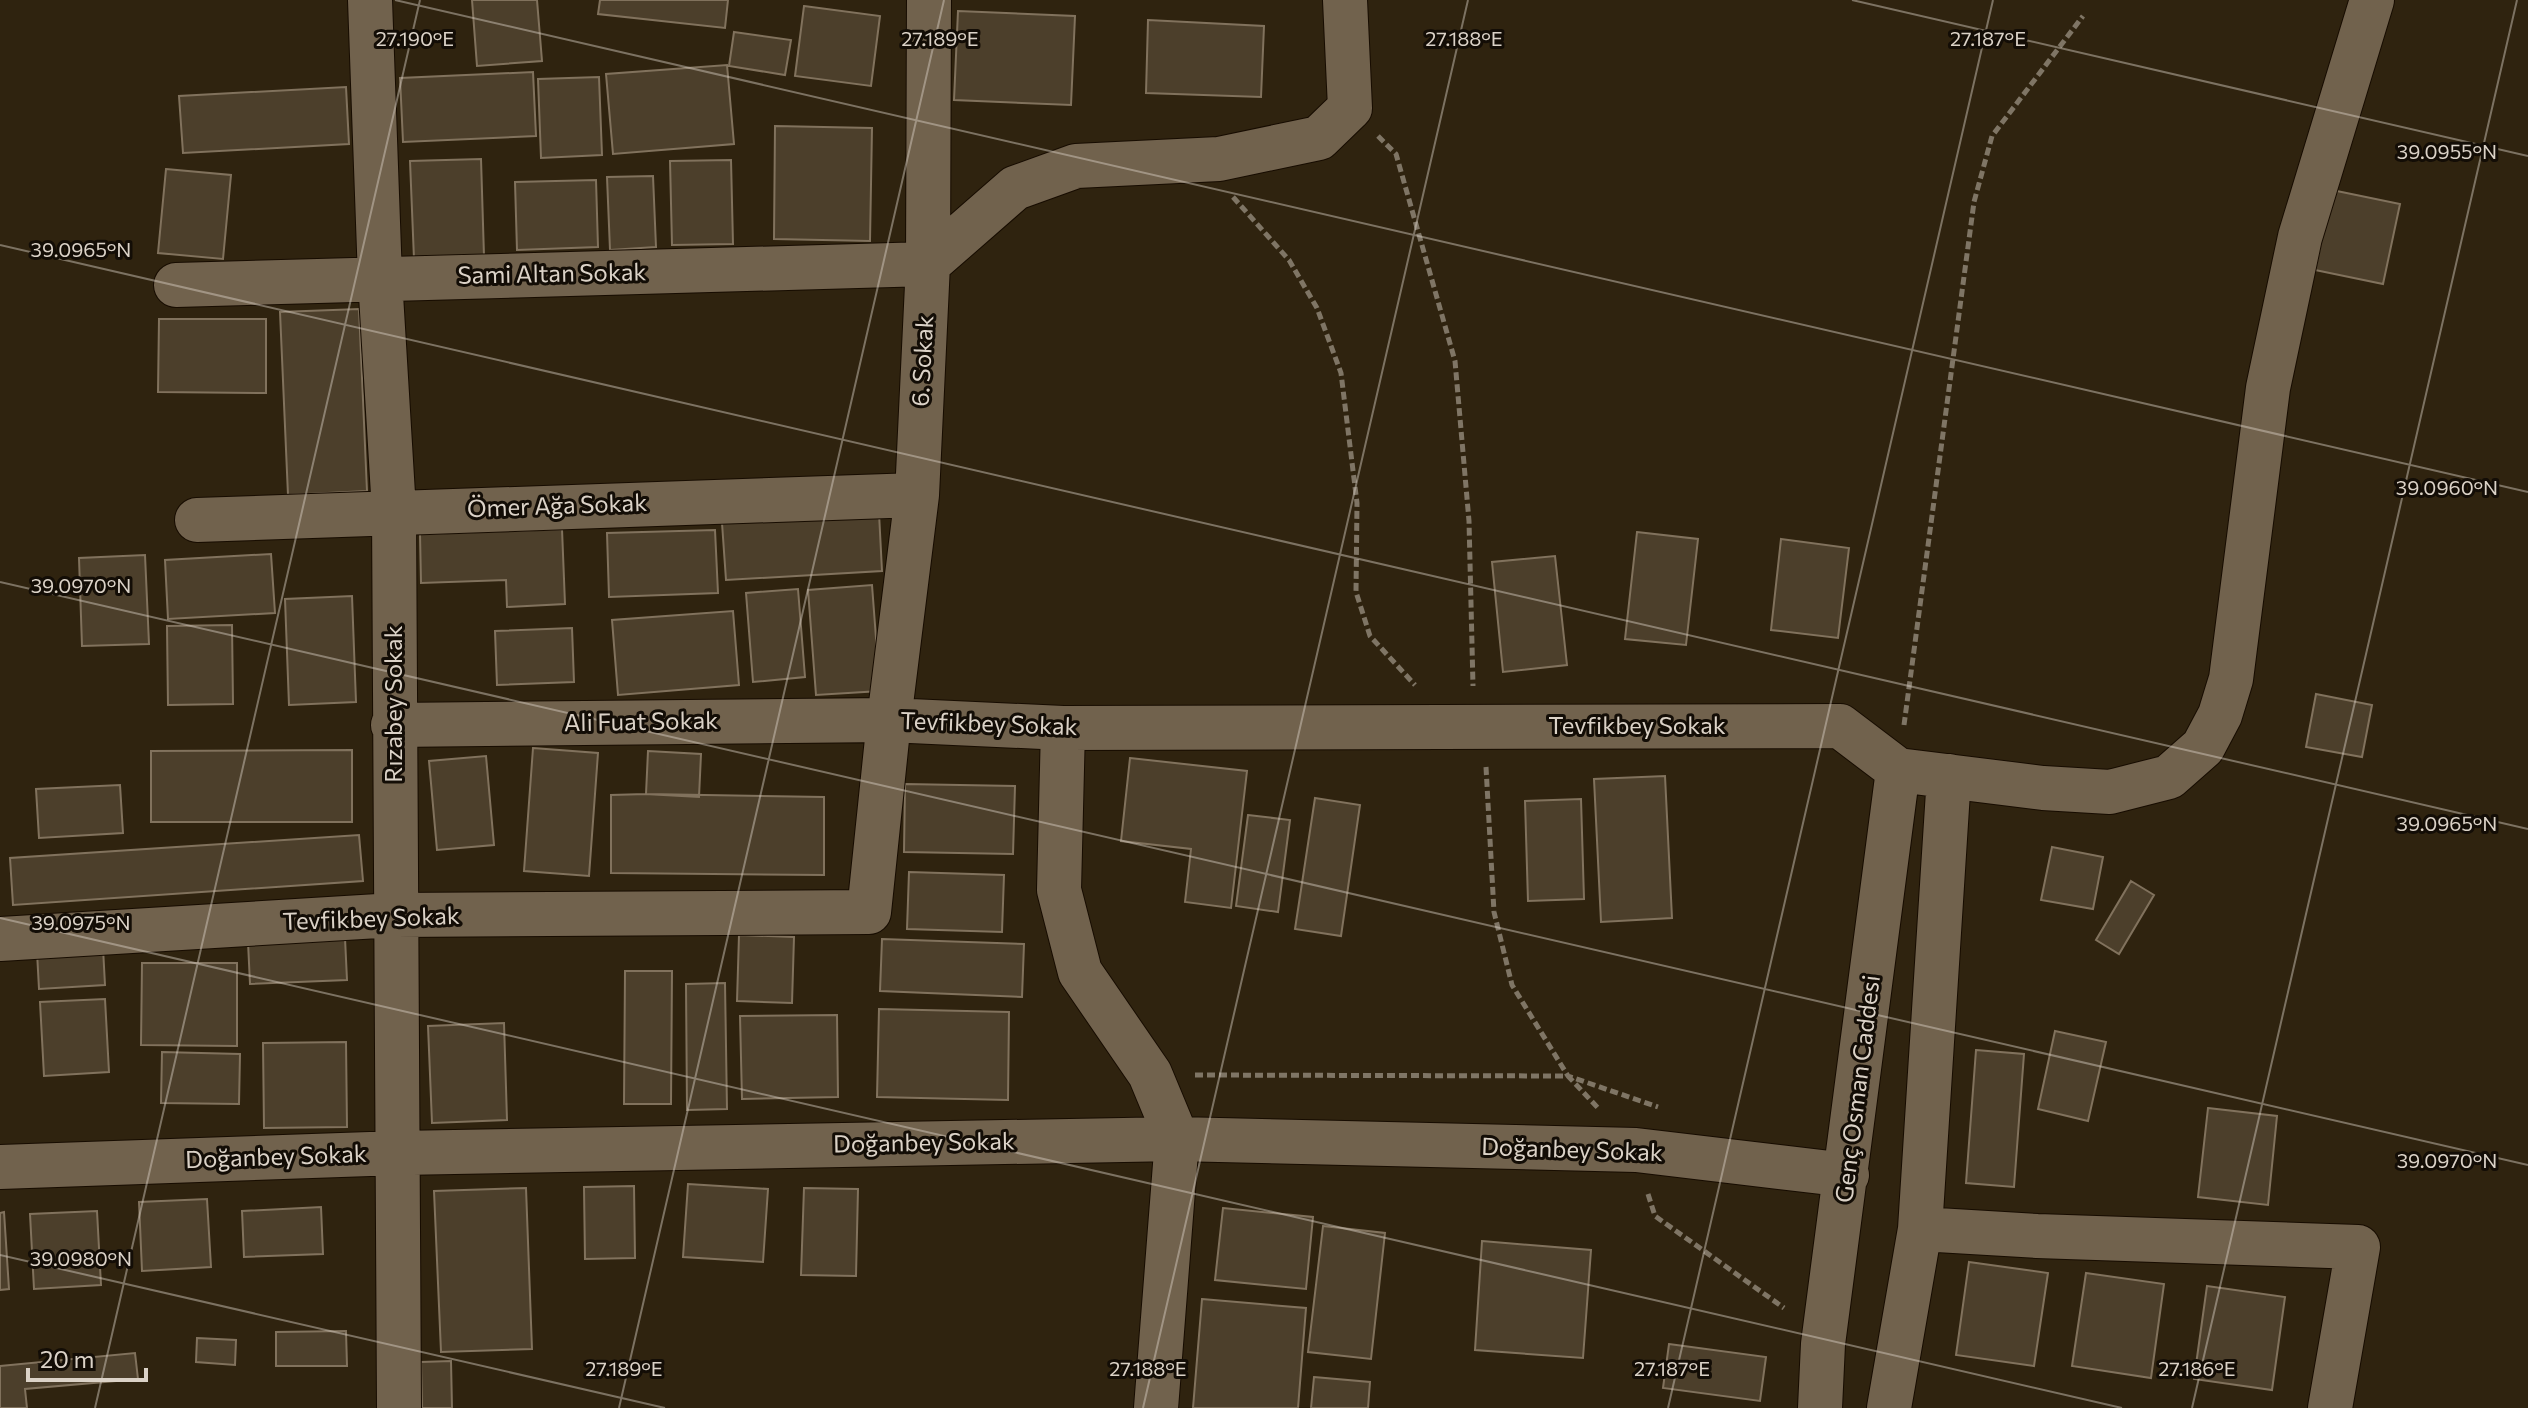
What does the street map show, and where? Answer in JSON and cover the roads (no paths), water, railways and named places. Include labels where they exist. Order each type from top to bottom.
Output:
[{"type":"street","name":"Rızabey Sokak","points":[[370,0],[380,278],[394,511],[399,1408]]},
{"type":"street","name":"6. Sokak","points":[[889,720],[917,495],[928,264],[929,0]]},
{"type":"street","points":[[928,264],[1015,188],[1076,166],[1219,159],[1319,138],[1350,108],[1345,0]]},
{"type":"street","points":[[1898,770],[2043,788],[2110,792],[2169,777],[2203,747],[2220,715],[2231,679],[2268,388],[2300,237],[2372,0]]},
{"type":"street","name":"Sami Altan Sokak","points":[[176,285],[928,264]]},
{"type":"street","name":"Ömer Ağa Sokak","points":[[197,520],[917,495]]},
{"type":"street","name":"Ali Fuat Sokak","points":[[393,725],[889,720]]},
{"type":"street","name":"Tevfikbey Sokak","points":[[0,939],[395,915],[869,912],[889,720],[1063,728],[1840,726],[1898,770]]},
{"type":"street","points":[[1063,728],[1059,890],[1080,972],[1150,1074],[1177,1139],[1156,1408]]},
{"type":"street","name":"Genç Osman Caddesi","points":[[1820,1408],[1823,1344],[1898,770]]},
{"type":"street","points":[[1889,1408],[1920,1229],[1949,776]]},
{"type":"street","name":"Doğanbey Sokak","points":[[0,1167],[399,1153],[1177,1139],[1636,1150],[1847,1175]]},
{"type":"street","points":[[1920,1229],[2358,1247],[2330,1408]]}]
